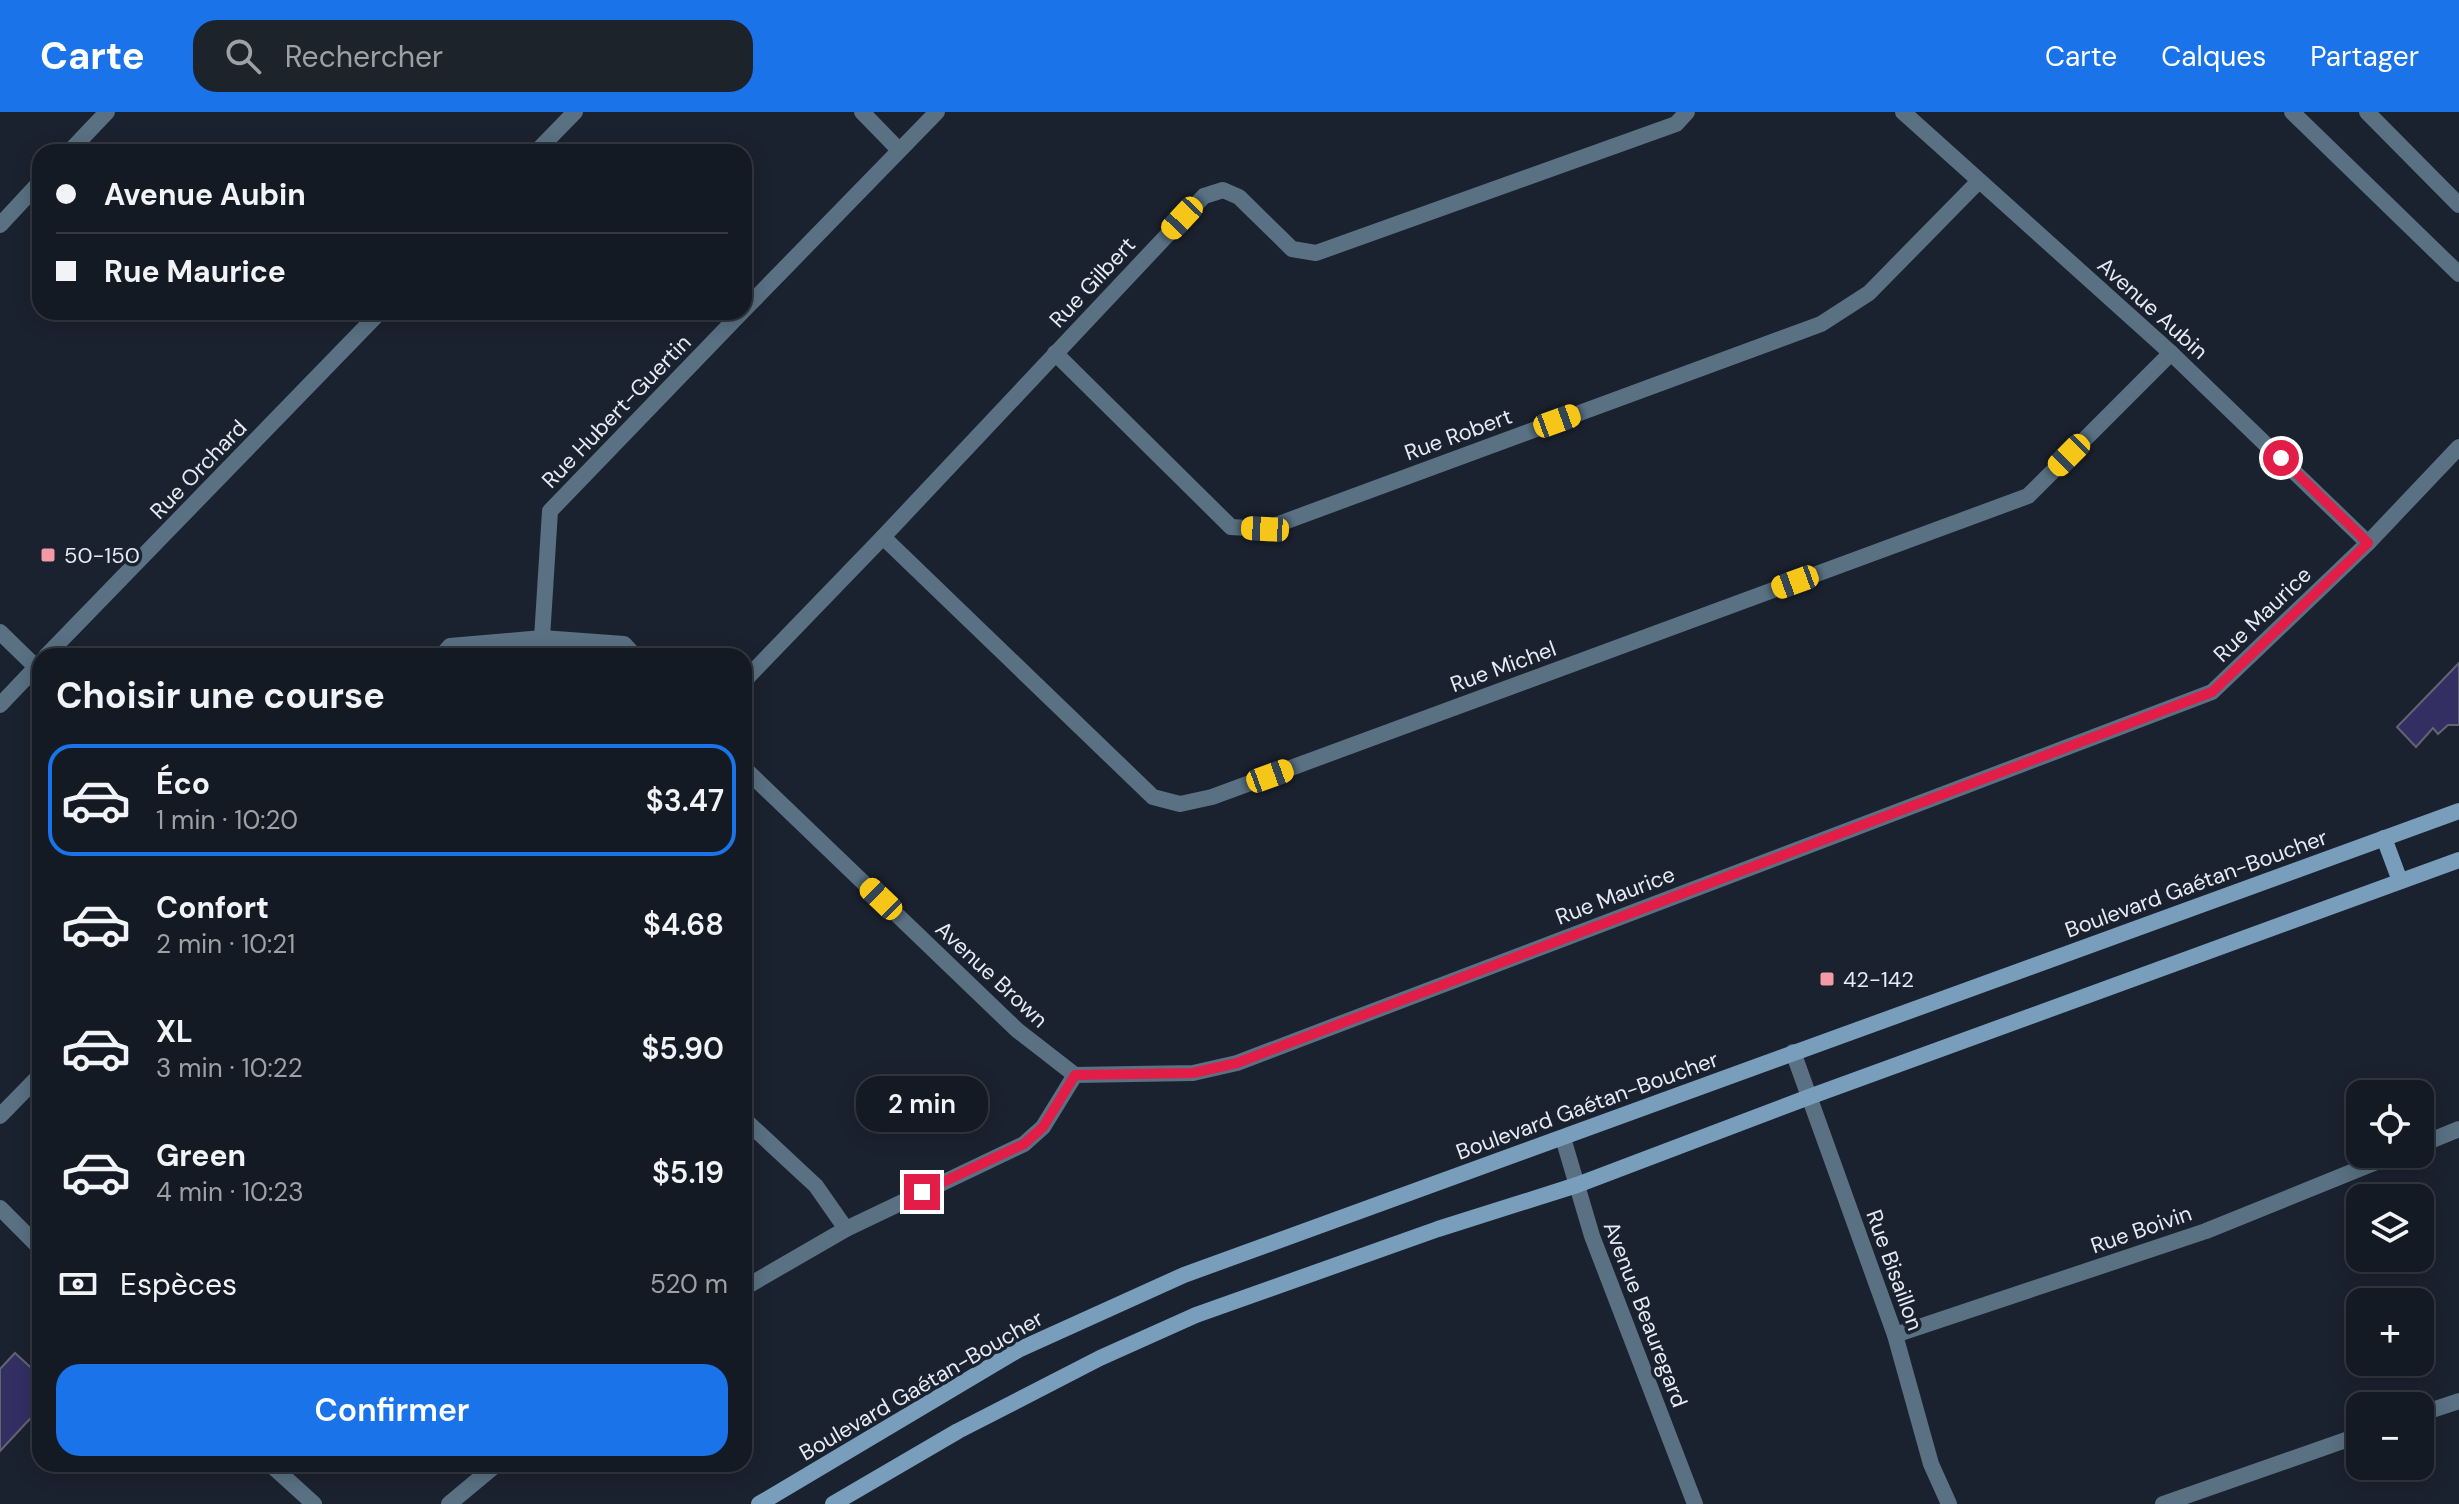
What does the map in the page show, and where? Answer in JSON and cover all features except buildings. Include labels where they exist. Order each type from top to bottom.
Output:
[{"type":"main road","name":"Boulevard Gaétan-Boucher","points":[[759,1504],[1018,1350],[1184,1275],[2459,811]]},
{"type":"main road","points":[[2384,838],[2400,881]]},
{"type":"main road","points":[[833,1504],[972,1423],[1100,1358],[1196,1315],[1438,1229],[1577,1185],[2459,860]]},
{"type":"street","points":[[77,144],[107,112]]},
{"type":"street","points":[[544,144],[575,112]]},
{"type":"street","points":[[862,112],[899,150]]},
{"type":"street","name":"Rue Hubert-Guertin","points":[[752,302],[937,112]]},
{"type":"street","name":"Rue Gilbert","points":[[752,673],[1204,196],[1223,190],[1239,197],[1292,249],[1316,253],[1676,124],[1687,112]]},
{"type":"street","name":"Avenue Aubin","points":[[1903,112],[2171,353],[2368,543]]},
{"type":"street","points":[[2292,112],[2459,274]]},
{"type":"street","points":[[2367,112],[2459,205]]},
{"type":"street","name":"Rue Robert","points":[[1055,353],[1231,527],[1265,529],[1821,324],[1869,293],[1978,182]]},
{"type":"street","points":[[0,225],[32,191]]},
{"type":"street","name":"Rue Orchard","points":[[56,648],[372,320]]},
{"type":"street","name":"Rue Hubert-Guertin","points":[[542,638],[550,511],[734,320]]},
{"type":"street","name":"Rue Michel","points":[[883,537],[1153,797],[1180,804],[1212,797],[2028,496],[2171,353]]},
{"type":"street","name":"Rue Maurice","points":[[1075,1075],[1193,1073],[1237,1063],[2212,692],[2368,543],[2459,447]]},
{"type":"street","points":[[0,632],[32,657]]},
{"type":"street","points":[[448,648],[542,638],[624,644],[628,648]]},
{"type":"street","name":"Rue Orchard","points":[[0,705],[32,673]]},
{"type":"street","name":"Avenue Brown","points":[[752,776],[1017,1030],[1075,1075]]},
{"type":"street","name":"Rue Bisaillon","points":[[1793,1052],[1895,1335],[1931,1464],[1949,1504]]},
{"type":"street","points":[[752,1283],[846,1229],[1024,1144],[1043,1127],[1075,1075]]},
{"type":"street","points":[[0,1116],[32,1083]]},
{"type":"street","points":[[752,1126],[816,1186],[846,1229]]},
{"type":"street","points":[[2434,1139],[2459,1129]]},
{"type":"street","name":"Avenue Beauregard","points":[[1563,1138],[1592,1236],[1695,1504]]},
{"type":"street","name":"Rue Boivin","points":[[1895,1335],[2206,1231],[2361,1168]]},
{"type":"street","points":[[0,1208],[32,1240]]},
{"type":"street","points":[[2434,1409],[2459,1401]]},
{"type":"street","points":[[2163,1504],[2346,1440]]},
{"type":"street","points":[[279,1472],[314,1504]]},
{"type":"street","points":[[449,1504],[487,1472]]},
{"type":"place","name":"50-150","points":[[48,555]]},
{"type":"place","name":"42-142","points":[[1827,979]]},
{"type":"route","points":[[922,1192],[1024,1144],[1043,1127],[1075,1075],[1193,1073],[1237,1063],[2212,692],[2368,543],[2281,458]]}]
